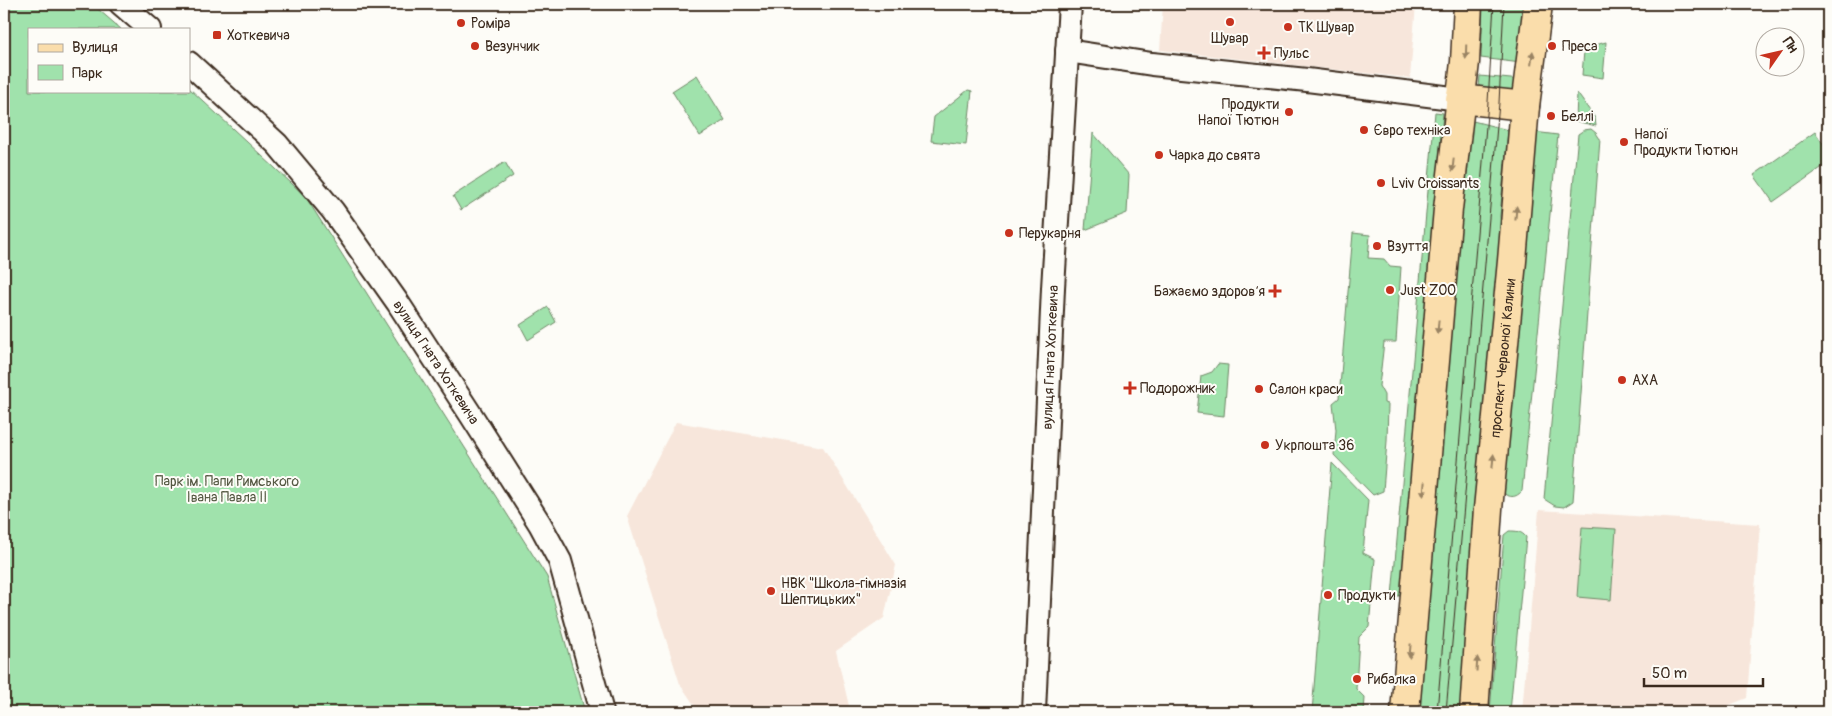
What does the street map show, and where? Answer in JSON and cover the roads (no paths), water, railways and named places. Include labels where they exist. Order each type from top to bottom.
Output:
[{"type":"main road","points":[[1405,712],[1448,209],[1465,62],[1468,4]]},
{"type":"main road","name":"проспект Червоної Калини","points":[[1474,712],[1488,509],[1511,271],[1524,106],[1538,4]]},
{"type":"main road","points":[[1460,99],[1524,106]]},
{"type":"street","points":[[121,4],[149,28]]},
{"type":"street","name":"вулиця Гната Хоткевича","points":[[1034,712],[1053,288],[1070,4]]},
{"type":"street","points":[[1067,51],[1152,64],[1307,80],[1460,99]]},
{"type":"street","name":"вулиця Гната Хоткевича","points":[[190,65],[277,144],[333,211],[398,302],[471,415],[540,524],[560,561],[602,712]]},
{"type":"tram line","points":[[1437,712],[1488,102],[1494,4]]},
{"type":"tram line","points":[[1446,712],[1499,103],[1504,4]]},
{"type":"place","name":"Шувар","points":[[1230,22]]},
{"type":"place","name":"Роміра","points":[[461,23]]},
{"type":"place","name":"ТК Шувар","points":[[1288,27]]},
{"type":"place","name":"Хоткевича","points":[[217,35]]},
{"type":"place","name":"Везунчик","points":[[475,46]]},
{"type":"place","name":"Преса","points":[[1552,46]]},
{"type":"place","name":"Пульс","points":[[1264,53]]},
{"type":"place","name":"Продукти Напої Тютюн","points":[[1289,112]]},
{"type":"place","name":"Беллі","points":[[1551,116]]},
{"type":"place","name":"Євро техніка","points":[[1364,130]]},
{"type":"place","name":"Напої Продукти Тютюн","points":[[1624,142]]},
{"type":"place","name":"Чарка до свята","points":[[1159,155]]},
{"type":"place","name":"Lviv Croissants","points":[[1381,183]]},
{"type":"place","name":"Перукарня","points":[[1009,233]]},
{"type":"place","name":"Взуття","points":[[1377,246]]},
{"type":"place","name":"Just ZOO","points":[[1390,290]]},
{"type":"place","name":"Бажаємо здоровʼя","points":[[1275,291]]},
{"type":"place","name":"AXA","points":[[1622,380]]},
{"type":"place","name":"Подорожник","points":[[1130,388]]},
{"type":"place","name":"Салон краси","points":[[1259,389]]},
{"type":"place","name":"Укрпошта 36","points":[[1265,445]]},
{"type":"place","name":"НВК \"Школа-гімназія Шептицьких\"","points":[[771,591]]},
{"type":"place","name":"Продукти","points":[[1328,595]]},
{"type":"place","name":"Рибалка","points":[[1357,679]]},
{"type":"park label","name":"Парк ім. Папи Римського Івана Павла ІІ","points":[[227,490]]}]
